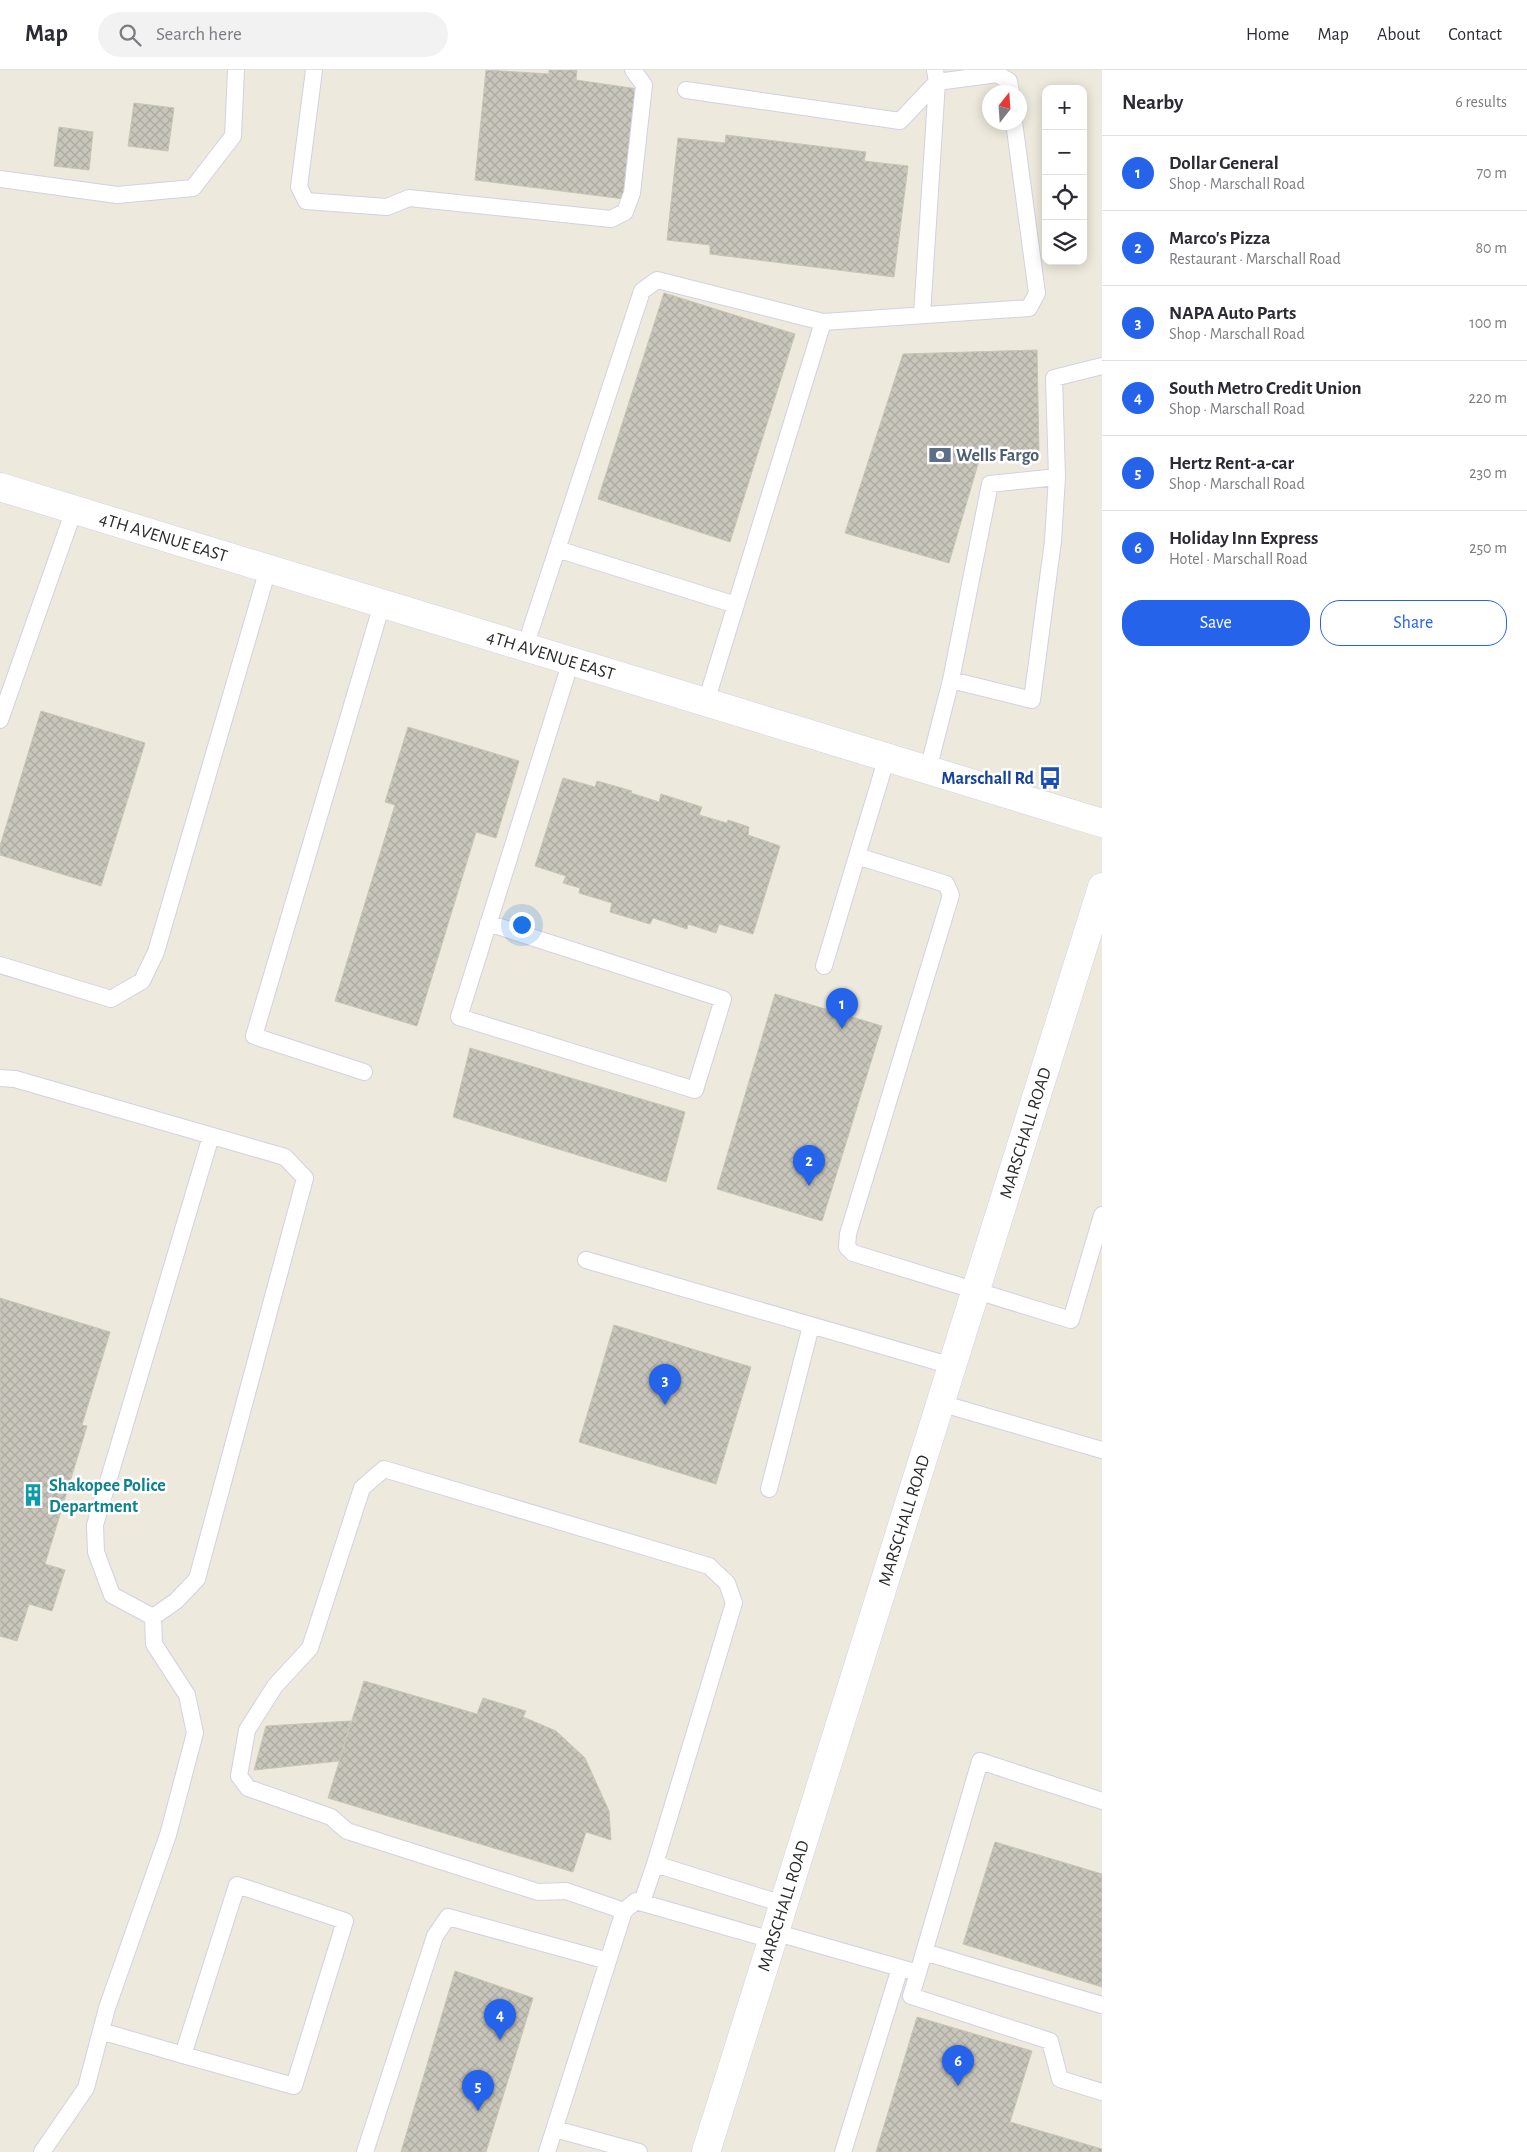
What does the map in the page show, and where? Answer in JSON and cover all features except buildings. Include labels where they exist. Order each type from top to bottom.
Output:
[{"type":"main road","name":"4TH AVENUE EAST","points":[[0,487],[1102,823]]},
{"type":"main road","name":"MARSCHALL ROAD","points":[[706,2152],[1102,887]]},
{"type":"lane","points":[[0,179],[117,195],[192,188],[233,136],[236,70]]},
{"type":"lane","points":[[314,70],[299,187],[306,201],[387,207],[409,198],[611,219],[625,212],[632,193],[644,85],[633,70]]},
{"type":"lane","points":[[686,90],[900,121],[936,76],[997,74],[1009,81],[1009,85]]},
{"type":"lane","points":[[922,315],[936,76]]},
{"type":"lane","points":[[525,647],[642,291],[657,280],[823,322],[1029,308],[1037,293],[1015,130]]},
{"type":"lane","points":[[706,702],[823,322]]},
{"type":"lane","points":[[951,680],[1032,700],[1053,541],[1057,477],[1054,378],[1102,366]]},
{"type":"lane","points":[[928,770],[951,680],[990,484],[1057,477]]},
{"type":"lane","points":[[0,720],[74,510]]},
{"type":"lane","points":[[557,550],[736,605]]},
{"type":"lane","points":[[0,965],[111,999],[142,982],[156,952],[268,569]]},
{"type":"lane","points":[[364,1072],[254,1036],[382,604]]},
{"type":"lane","points":[[488,923],[723,999],[695,1090],[459,1017],[488,923],[571,661]]},
{"type":"lane","points":[[824,966],[887,758]]},
{"type":"lane","points":[[856,856],[946,884],[951,895],[848,1234],[847,1247],[853,1253],[1071,1320],[1102,1215]]},
{"type":"lane","points":[[0,1078],[15,1079],[285,1157],[305,1178],[197,1579],[176,1600],[153,1617]]},
{"type":"lane","points":[[153,1617],[112,1594],[96,1552],[95,1525],[211,1136]]},
{"type":"lane","points":[[586,1260],[952,1366]]},
{"type":"lane","points":[[769,1490],[811,1326]]},
{"type":"lane","points":[[940,1403],[1102,1450]]},
{"type":"lane","points":[[624,1911],[566,1891],[538,1892],[348,1831],[331,1817],[248,1788],[239,1776],[247,1730],[275,1686],[310,1648],[362,1488],[384,1469],[709,1566],[727,1583],[734,1603],[642,1902]]},
{"type":"lane","points":[[42,2152],[86,2088],[107,2008],[168,1835],[195,1733],[187,1694],[154,1644],[153,1617]]},
{"type":"lane","points":[[1102,1801],[980,1761],[911,1996],[1050,2041],[1060,2079],[1102,2092]]},
{"type":"lane","points":[[654,1864],[784,1904]]},
{"type":"lane","points":[[101,2031],[183,2055],[294,2086],[345,1921],[237,1885],[183,2055]]},
{"type":"lane","points":[[547,2152],[624,1911],[636,1901],[918,1973]]},
{"type":"lane","points":[[365,2152],[435,1936],[448,1917],[608,1962]]},
{"type":"lane","points":[[924,1952],[1102,2005]]},
{"type":"lane","points":[[843,2152],[900,1968]]},
{"type":"lane","points":[[555,2129],[639,2152]]},
{"type":"place","name":"Wells Fargo","points":[[940,455]]},
{"type":"place","name":"Marschall Rd","points":[[1050,778]]},
{"type":"place","name":"Dollar General","points":[[842,1029]]},
{"type":"place","name":"Marco's Pizza","points":[[809,1186]]},
{"type":"place","name":"NAPA Auto Parts","points":[[665,1405]]},
{"type":"place","name":"Shakopee Police Department","points":[[33,1495]]},
{"type":"place","name":"South Metro Credit Union","points":[[500,2040]]},
{"type":"place","name":"Holiday Inn Express","points":[[958,2086]]},
{"type":"place","name":"Hertz Rent-a-car","points":[[478,2111]]}]
